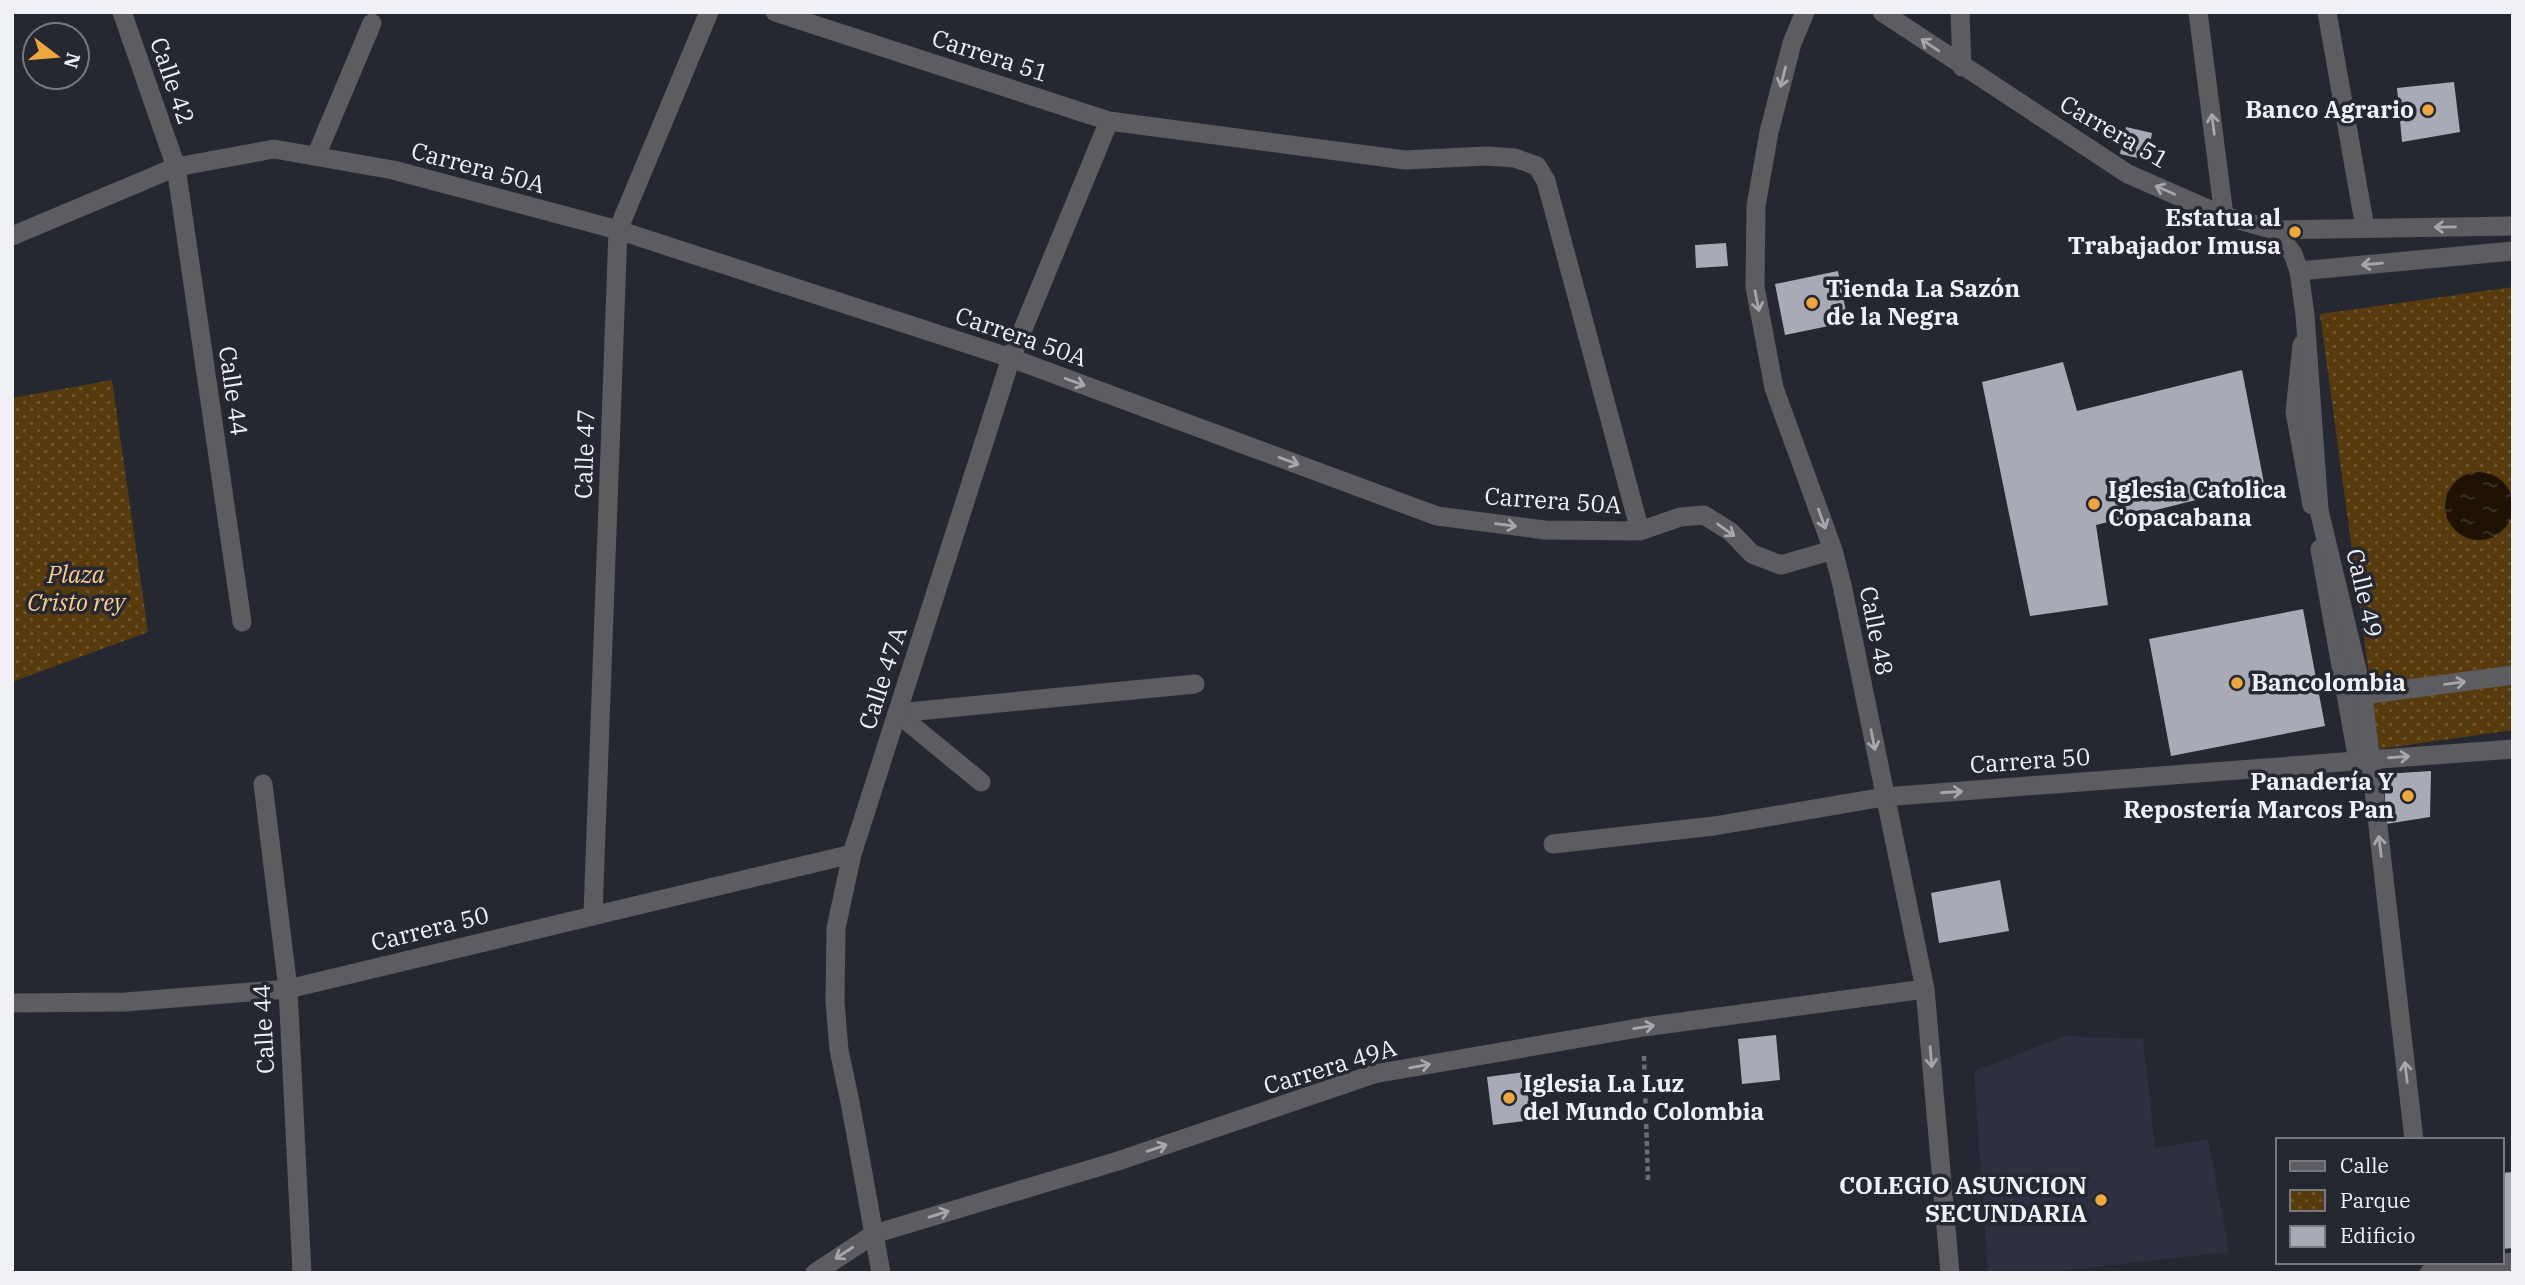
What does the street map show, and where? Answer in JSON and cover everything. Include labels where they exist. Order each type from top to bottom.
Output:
[{"type":"street","name":"Calle 42","points":[[122,12],[176,167]]},
{"type":"street","name":"Calle 47","points":[[593,915],[618,230],[709,12]]},
{"type":"street","name":"Carrera 51","points":[[775,12],[1109,121],[1405,160],[1486,156],[1515,158],[1537,166],[1546,180],[1640,531]]},
{"type":"street","name":"Calle 48","points":[[1805,12],[1792,43],[1769,132],[1756,206],[1755,287],[1774,388],[1833,550],[1925,989],[1950,1273]]},
{"type":"street","name":"Carrera 51","points":[[1882,12],[2128,174],[2224,216],[2275,230],[2513,226]]},
{"type":"street","points":[[1960,12],[1962,67]]},
{"type":"street","points":[[2198,12],[2224,216]]},
{"type":"street","points":[[2327,12],[2365,228]]},
{"type":"street","points":[[316,156],[376,18]]},
{"type":"street","name":"Calle 47A","points":[[881,1273],[839,1050],[835,1002],[836,928],[852,854],[1011,358],[1109,121]]},
{"type":"street","name":"Carrera 50A","points":[[12,236],[176,167],[274,149],[316,156],[393,170],[618,230],[1011,358],[1437,516],[1545,530],[1640,531],[1680,517],[1704,515],[1731,532],[1752,554],[1781,565],[1833,550]]},
{"type":"street","name":"Calle 44","points":[[176,167],[243,622]]},
{"type":"street","name":"Calle 49","points":[[2275,230],[2293,254],[2299,271],[2305,315],[2319,510],[2363,695],[2364,760],[2414,1138]]},
{"type":"street","points":[[2299,271],[2513,251]]},
{"type":"street","points":[[2305,315],[2295,412],[2364,760]]},
{"type":"street","points":[[2363,695],[2513,675]]},
{"type":"street","points":[[897,713],[1195,684]]},
{"type":"street","points":[[897,713],[981,782]]},
{"type":"street","name":"Carrera 50","points":[[1553,844],[1714,825],[1884,797],[2513,749]]},
{"type":"street","name":"Calle 44","points":[[263,784],[288,989],[302,1273]]},
{"type":"street","name":"Carrera 50","points":[[12,1003],[125,1002],[288,989],[852,854]]},
{"type":"street","name":"Carrera 49A","points":[[815,1273],[874,1234],[1118,1161],[1374,1074],[1644,1027],[1925,989]]},
{"type":"street","points":[[2429,1273],[2498,1264]]},
{"type":"path","points":[[1644,1027],[1648,1180]]},
{"type":"shaded area","name":"COLEGIO ASUNCION SECUNDARIA","points":[[2065,1036],[2143,1039],[2155,1148],[2208,1139],[2229,1252],[2042,1273],[1988,1273],[1974,1071]]},
{"type":"green space","points":[[2513,287],[2513,730],[2379,749],[2320,314]]},
{"type":"green space","name":"Plaza Cristo rey","points":[[112,380],[148,632],[12,682],[12,398]]},
{"type":"water","points":[[2479,472],[2492,475],[2503,482],[2510,493],[2513,506],[2510,519],[2503,530],[2492,537],[2479,540],[2466,537],[2455,530],[2448,519],[2445,506],[2448,493],[2455,482],[2466,475]]},
{"type":"building","name":"Banco Agrario","points":[[2454,82],[2460,132],[2402,142],[2397,88]]},
{"type":"building","points":[[2126,127],[2152,133],[2147,160],[2120,154]]},
{"type":"building","points":[[1726,243],[1728,266],[1696,268],[1695,245]]},
{"type":"building","name":"Tienda La Sazón de la Negra","points":[[1838,271],[1848,322],[1785,335],[1775,284]]},
{"type":"building","name":"Iglesia Catolica Copacabana","points":[[2063,362],[2077,411],[2242,370],[2264,483],[2096,525],[2108,605],[2030,616],[1982,382]]},
{"type":"building","name":"Bancolombia","points":[[2303,609],[2325,726],[2171,756],[2149,639]]},
{"type":"building","name":"Panadería Y Repostería Marcos Pan","points":[[2431,771],[2430,817],[2386,824],[2384,774]]},
{"type":"building","points":[[2000,880],[2009,931],[1939,943],[1931,893]]},
{"type":"building","points":[[1776,1035],[1780,1080],[1742,1084],[1738,1039]]},
{"type":"building","name":"Iglesia La Luz del Mundo Colombia","points":[[1525,1072],[1531,1120],[1493,1125],[1487,1077]]},
{"type":"building","points":[[2513,1172],[2513,1248],[2504,1249],[2504,1173]]},
{"type":"place","name":"Banco Agrario","points":[[2428,110]]},
{"type":"place","name":"Estatua al Trabajador Imusa","points":[[2295,232]]},
{"type":"place","name":"Tienda La Sazón de la Negra","points":[[1812,303]]},
{"type":"place","name":"Iglesia Catolica Copacabana","points":[[2094,504]]},
{"type":"place","name":"Bancolombia","points":[[2237,683]]},
{"type":"place","name":"Panadería Y Repostería Marcos Pan","points":[[2408,796]]},
{"type":"place","name":"Iglesia La Luz del Mundo Colombia","points":[[1509,1098]]},
{"type":"place","name":"COLEGIO ASUNCION SECUNDARIA","points":[[2101,1200]]}]
